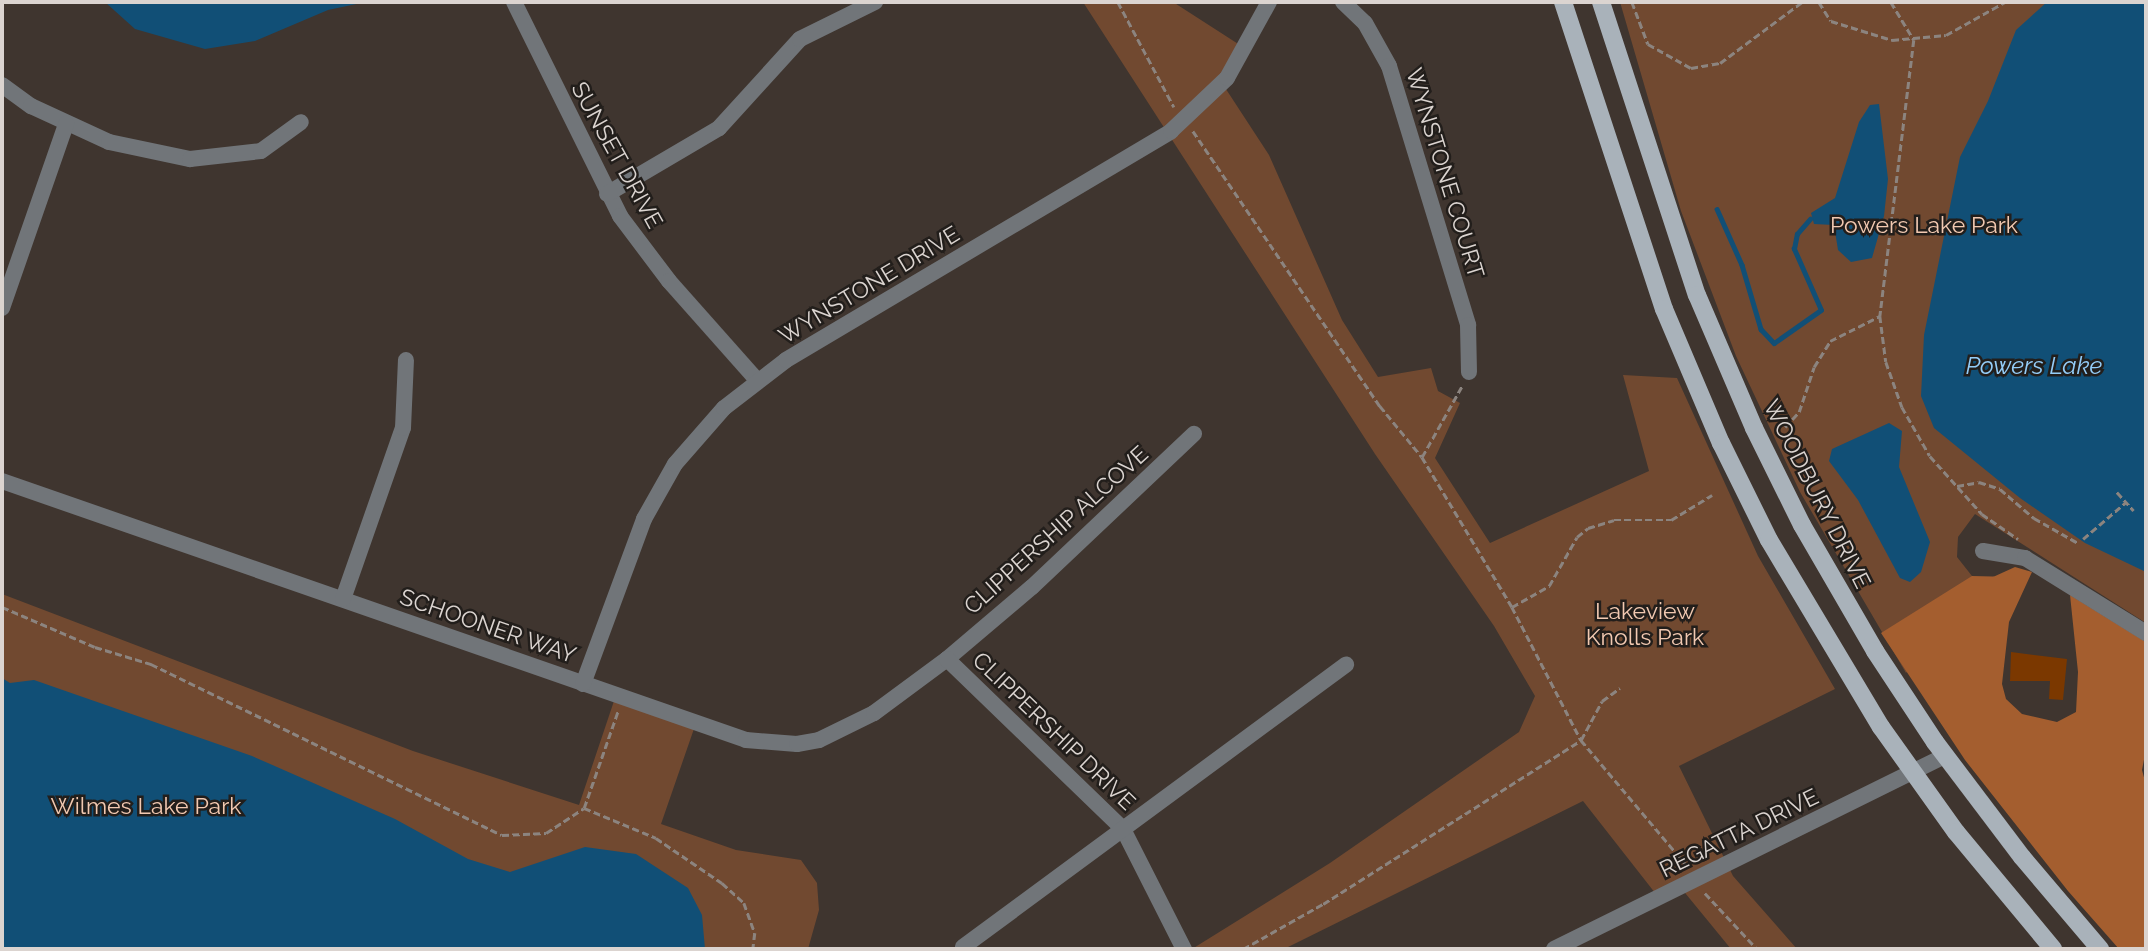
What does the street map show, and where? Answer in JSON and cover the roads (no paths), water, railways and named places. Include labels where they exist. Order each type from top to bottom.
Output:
[{"type":"main road","points":[[1563,2],[1639,242],[1716,432],[1805,604],[1913,772],[2053,949]]},
{"type":"main road","name":"WOODBURY DRIVE","points":[[1601,2],[1672,226],[1748,417],[1838,589],[1945,756],[2021,857],[2101,949]]},
{"type":"street","name":"SUNSET DRIVE","points":[[514,2],[607,194],[642,247],[757,380]]},
{"type":"street","points":[[607,194],[719,128],[800,39],[875,2]]},
{"type":"street","name":"WYNSTONE DRIVE","points":[[583,684],[630,549],[659,490],[698,435],[757,380],[1171,131],[1227,78],[1269,2]]},
{"type":"street","name":"WYNSTONE COURT","points":[[1343,2],[1365,23],[1389,66],[1468,325],[1469,372]]},
{"type":"street","points":[[2,85],[66,124],[108,142],[190,159],[261,151],[301,122]]},
{"type":"street","points":[[2,308],[66,124]]},
{"type":"street","points":[[343,599],[403,428],[406,360]]},
{"type":"street","name":"CLIPPERSHIP ALCOVE","points":[[947,659],[1031,587],[1194,434]]},
{"type":"street","name":"SCHOONER WAY","points":[[2,481],[746,740],[797,744],[819,740],[874,713],[947,659]]},
{"type":"street","points":[[1983,551],[2025,558],[2146,633]]},
{"type":"street","name":"CLIPPERSHIP DRIVE","points":[[947,659],[1123,829],[1184,949]]},
{"type":"street","points":[[963,947],[1346,665]]},
{"type":"street","name":"REGATTA DRIVE","points":[[1554,949],[1945,756]]},
{"type":"water","points":[[105,2],[366,2],[328,10],[255,41],[205,49],[135,29]]},
{"type":"water","name":"Powers Lake","points":[[2047,2],[2146,2],[2146,572],[2085,543],[2020,498],[1934,428],[1921,396],[1924,335],[1960,157],[1988,101],[2016,30]]},
{"type":"water","points":[[1879,104],[1888,179],[1884,216],[1872,258],[1851,262],[1838,250],[1834,225],[1814,224],[1811,213],[1835,198],[1859,122],[1870,105]]},
{"type":"water","points":[[1889,423],[1902,431],[1899,467],[1930,542],[1921,572],[1910,582],[1900,578],[1858,500],[1829,461],[1832,449]]},
{"type":"water","name":"Wilmes Lake Park","points":[[2,678],[10,683],[34,680],[252,756],[395,819],[468,859],[510,872],[585,847],[636,854],[688,888],[702,915],[705,949],[2,949]]},
{"type":"waterway","points":[[1717,209],[1742,265],[1761,329],[1774,343],[1821,310],[1794,249],[1797,234],[1810,219]]},
{"type":"park label","name":"Powers Lake Park","points":[[1924,225]]},
{"type":"park label","name":"Lakeview Knolls Park","points":[[1645,624]]}]
